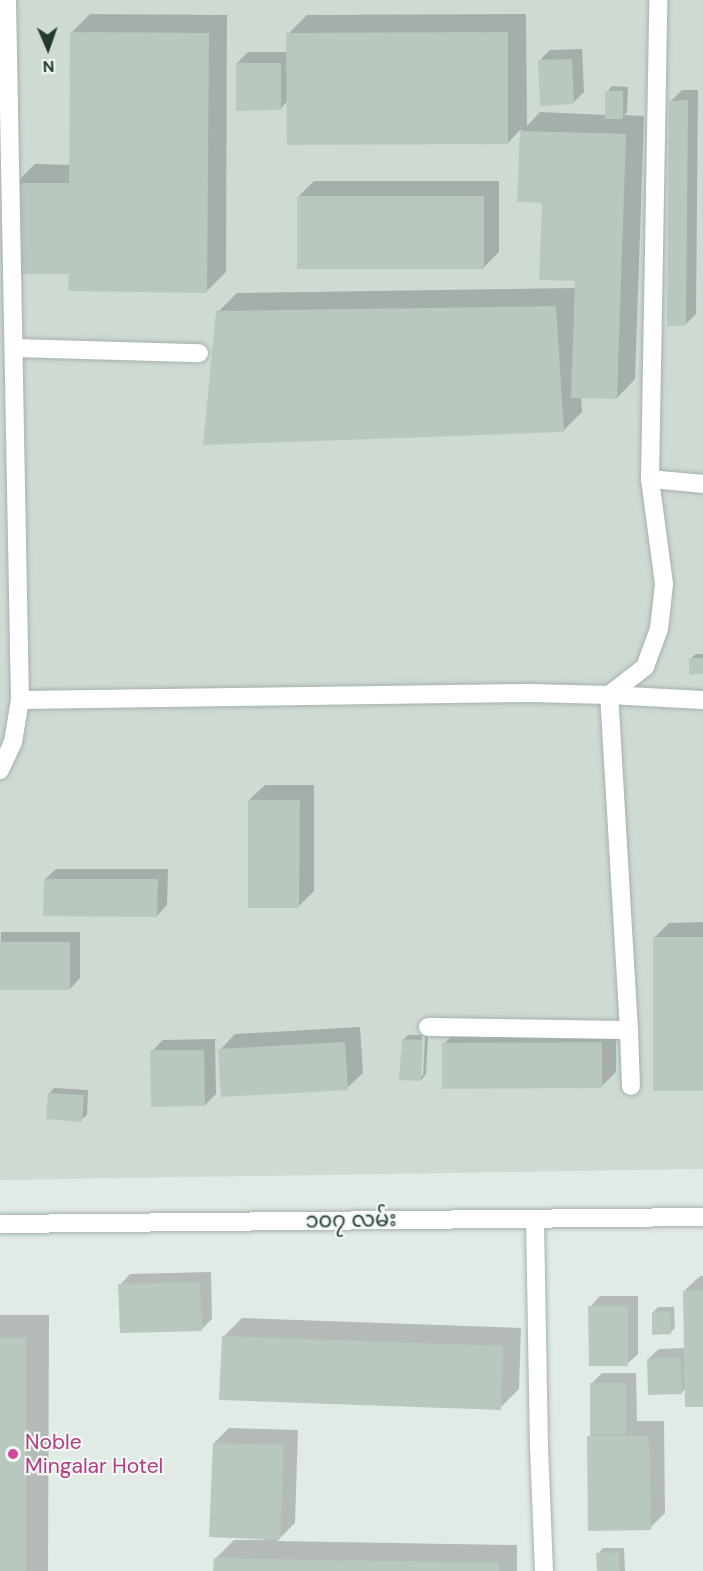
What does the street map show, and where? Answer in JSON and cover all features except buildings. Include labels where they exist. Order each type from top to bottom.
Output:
[{"type":"street","points":[[0,770],[13,742],[20,699],[7,0]]},
{"type":"street","points":[[609,695],[645,667],[658,629],[664,584],[650,479],[658,0]]},
{"type":"street","points":[[15,348],[199,353]]},
{"type":"street","points":[[650,479],[703,484]]},
{"type":"street","points":[[20,699],[506,693],[703,700]]},
{"type":"street","points":[[609,695],[632,1086]]},
{"type":"street","points":[[428,1027],[628,1030]]},
{"type":"street","name":"၁၀၇ လမ်း","points":[[0,1224],[703,1217]]},
{"type":"street","points":[[535,1219],[539,1446],[544,1571]]},
{"type":"shaded area","points":[[0,0],[703,0],[703,1169],[0,1180]]},
{"type":"place","name":"Noble Mingalar Hotel","points":[[13,1454]]}]
